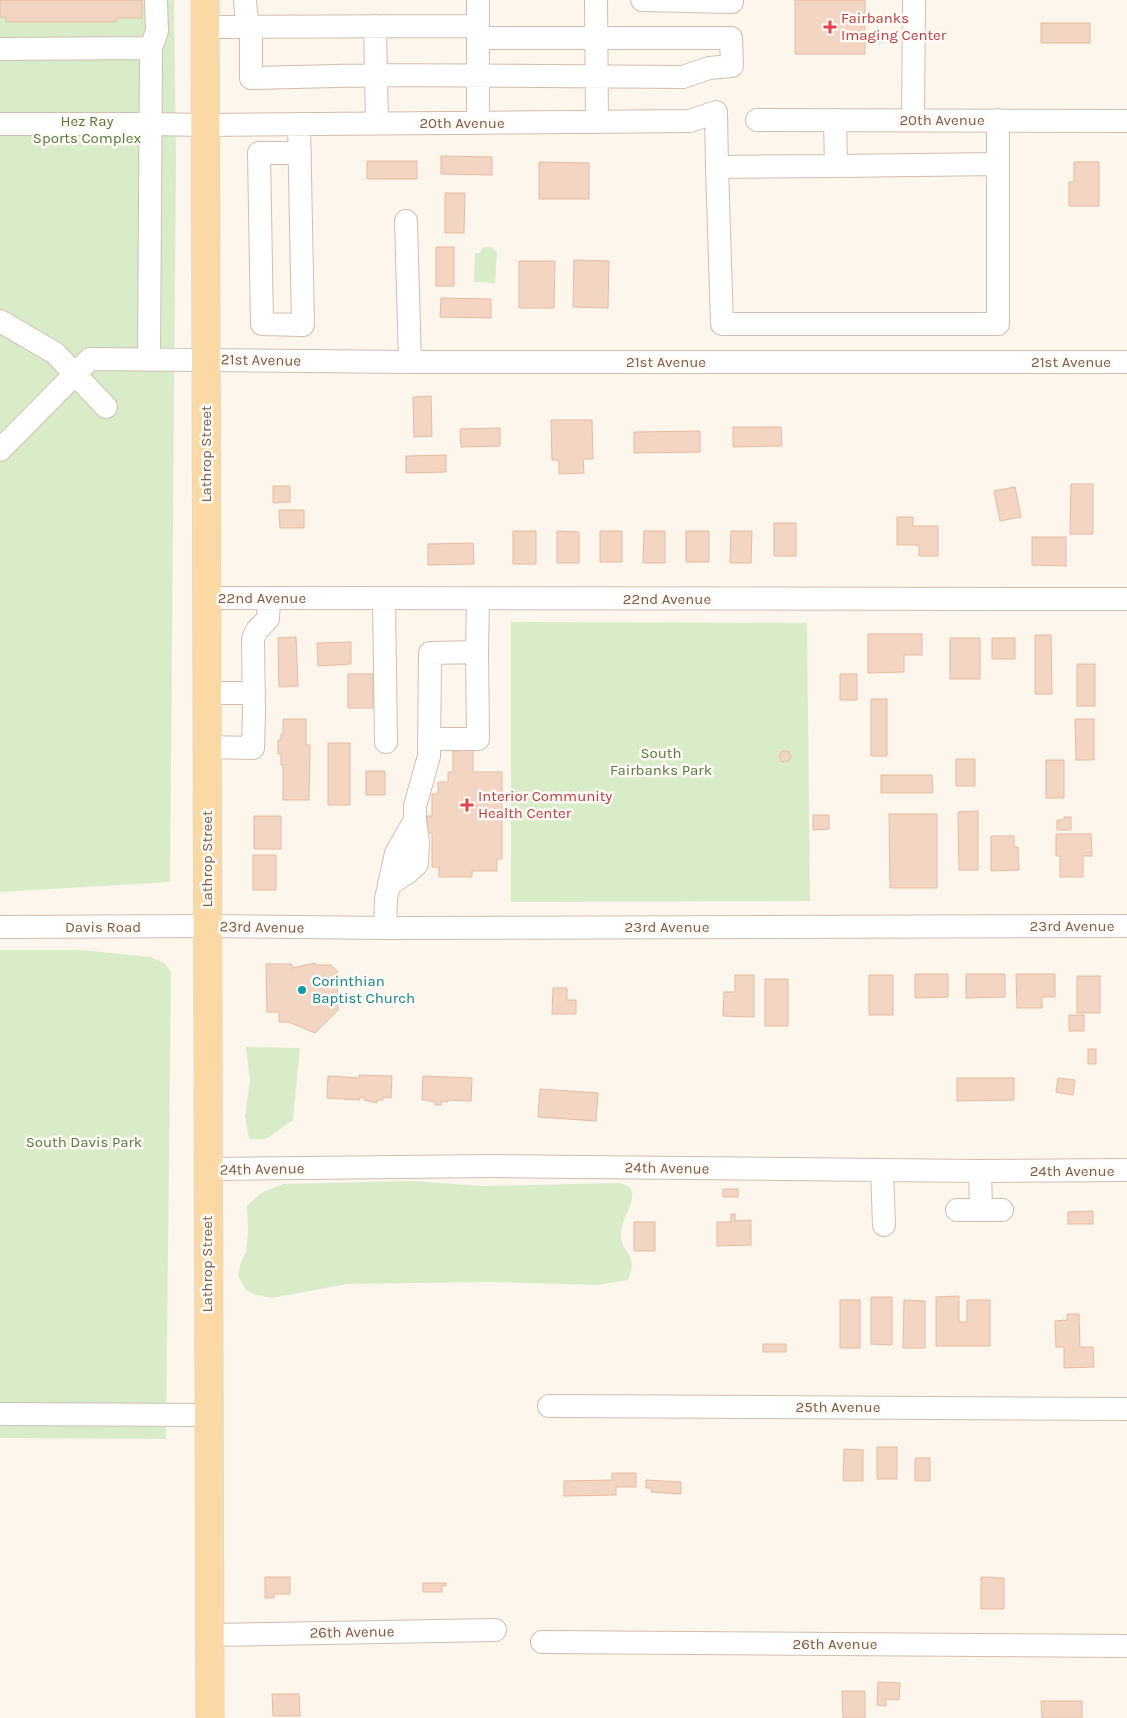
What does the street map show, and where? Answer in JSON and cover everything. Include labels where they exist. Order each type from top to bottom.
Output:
[{"type":"main road","name":"Lathrop Street","points":[[205,0],[210,1718]]},
{"type":"street","points":[[149,360],[151,48],[157,31],[156,0]]},
{"type":"street","points":[[205,28],[251,28],[375,26],[597,38],[731,38],[732,66],[708,68],[683,77],[376,75],[252,78],[251,28],[246,14],[245,0]]},
{"type":"street","points":[[478,0],[478,123]]},
{"type":"street","points":[[596,0],[597,122]]},
{"type":"street","points":[[642,0],[732,2],[732,0]]},
{"type":"street","points":[[913,120],[914,0]]},
{"type":"street","points":[[375,26],[377,123]]},
{"type":"street","points":[[0,49],[151,48]]},
{"type":"street","name":"20th Avenue","points":[[0,124],[206,125],[690,121],[716,112],[717,167]]},
{"type":"street","name":"20th Avenue","points":[[757,120],[1127,120]]},
{"type":"street","points":[[835,120],[836,166]]},
{"type":"street","points":[[998,120],[998,164],[998,324],[722,324],[717,167],[998,164]]},
{"type":"street","points":[[299,124],[300,153],[303,325],[262,324],[259,153],[300,153]]},
{"type":"street","points":[[406,221],[410,362]]},
{"type":"street","points":[[0,321],[55,353],[106,407]]},
{"type":"street","name":"21st Avenue","points":[[0,450],[90,359],[410,362],[1127,362]]},
{"type":"street","name":"22nd Avenue","points":[[206,598],[1127,599]]},
{"type":"street","points":[[206,747],[253,748],[253,639],[257,630],[268,619],[269,598]]},
{"type":"street","points":[[384,598],[386,742]]},
{"type":"street","points":[[430,739],[478,739],[478,598]]},
{"type":"street","points":[[385,928],[386,899],[396,853],[415,820],[415,806],[429,756],[430,653],[477,652]]},
{"type":"street","points":[[206,693],[254,693]]},
{"type":"street","name":"Davis Road","points":[[0,927],[207,926]]},
{"type":"street","name":"23rd Avenue","points":[[207,926],[385,928],[1127,926]]},
{"type":"street","name":"24th Avenue","points":[[207,1169],[504,1166],[980,1171],[1127,1170]]},
{"type":"street","points":[[882,1170],[884,1225]]},
{"type":"street","points":[[957,1210],[991,1210],[980,1171]]},
{"type":"street","name":"25th Avenue","points":[[550,1406],[1127,1409]]},
{"type":"street","points":[[0,1414],[208,1415]]},
{"type":"street","name":"26th Avenue","points":[[209,1635],[495,1630]]},
{"type":"street","name":"26th Avenue","points":[[542,1642],[1127,1646]]},
{"type":"green space","name":"Hez Ray Sports Complex","points":[[0,0],[174,0],[176,162],[170,882],[0,892]]},
{"type":"green space","points":[[489,247],[497,252],[495,283],[474,282],[475,253],[480,253],[482,248]]},
{"type":"green space","name":"South Fairbanks Park","points":[[511,622],[807,623],[810,901],[511,902]]},
{"type":"green space","name":"South Davis Park","points":[[0,950],[82,950],[150,957],[165,963],[171,972],[166,1439],[0,1438]]},
{"type":"green space","points":[[246,1047],[300,1048],[293,1120],[266,1139],[249,1139],[245,1116],[250,1081]]},
{"type":"green space","points":[[412,1181],[483,1186],[620,1183],[626,1185],[631,1190],[632,1196],[621,1230],[621,1236],[622,1243],[631,1259],[632,1265],[628,1280],[598,1285],[487,1282],[347,1284],[272,1298],[256,1295],[246,1290],[238,1276],[240,1265],[246,1252],[248,1233],[247,1206],[261,1193],[283,1184]]},
{"type":"building","points":[[0,0],[142,0],[142,18],[116,18],[116,22],[6,22],[6,17],[0,17]]},
{"type":"building","name":"Fairbanks Imaging Center","points":[[795,0],[865,0],[865,54],[795,54]]},
{"type":"building","points":[[1041,23],[1090,23],[1090,43],[1041,43]]},
{"type":"building","points":[[441,156],[492,157],[492,175],[441,174]]},
{"type":"building","points":[[367,161],[417,161],[417,179],[367,179]]},
{"type":"building","points":[[539,162],[589,163],[589,199],[539,199]]},
{"type":"building","points":[[1074,162],[1099,162],[1099,206],[1069,206],[1069,182],[1074,182]]},
{"type":"building","points":[[445,193],[465,193],[464,233],[445,233]]},
{"type":"building","points":[[436,247],[454,247],[454,286],[436,286]]},
{"type":"building","points":[[574,260],[609,261],[608,308],[573,307]]},
{"type":"building","points":[[519,261],[555,261],[554,308],[519,308]]},
{"type":"building","points":[[441,298],[491,299],[491,318],[440,317]]},
{"type":"building","points":[[431,396],[432,436],[414,437],[413,397]]},
{"type":"building","points":[[551,420],[592,420],[593,459],[583,459],[584,473],[559,474],[559,460],[552,460]]},
{"type":"building","points":[[733,427],[781,427],[782,446],[733,447]]},
{"type":"building","points":[[500,428],[500,446],[461,447],[460,429]]},
{"type":"building","points":[[700,431],[700,452],[634,453],[634,432]]},
{"type":"building","points":[[446,455],[446,472],[406,473],[406,456]]},
{"type":"building","points":[[1071,484],[1093,484],[1093,534],[1070,534]]},
{"type":"building","points":[[273,486],[290,486],[290,502],[273,503]]},
{"type":"building","points":[[1015,487],[1021,517],[1000,521],[994,491]]},
{"type":"building","points":[[279,510],[304,510],[304,528],[280,528]]},
{"type":"building","points":[[897,517],[913,517],[913,526],[938,526],[938,556],[919,556],[919,545],[897,545]]},
{"type":"building","points":[[774,523],[796,523],[796,556],[774,556]]},
{"type":"building","points":[[513,531],[536,531],[536,564],[513,564]]},
{"type":"building","points":[[557,531],[579,532],[579,563],[557,563]]},
{"type":"building","points":[[600,531],[622,531],[622,562],[600,562]]},
{"type":"building","points":[[644,531],[665,531],[665,563],[643,563]]},
{"type":"building","points":[[686,531],[709,531],[709,562],[686,562]]},
{"type":"building","points":[[731,531],[752,531],[751,563],[730,563]]},
{"type":"building","points":[[1032,537],[1066,537],[1066,566],[1032,565]]},
{"type":"building","points":[[473,543],[474,564],[428,565],[428,544]]},
{"type":"building","points":[[868,634],[922,634],[922,655],[904,655],[904,672],[868,673]]},
{"type":"building","points":[[1035,635],[1051,635],[1052,694],[1035,694]]},
{"type":"building","points":[[296,637],[298,686],[279,687],[278,638]]},
{"type":"building","points":[[950,638],[980,638],[980,679],[950,679]]},
{"type":"building","points":[[992,638],[1015,638],[1015,659],[992,659]]},
{"type":"building","points":[[351,642],[351,664],[318,666],[317,643]]},
{"type":"building","points":[[1077,664],[1095,664],[1095,706],[1077,706]]},
{"type":"building","points":[[348,674],[373,674],[373,708],[348,708]]},
{"type":"building","points":[[840,674],[857,674],[857,700],[840,700]]},
{"type":"building","points":[[871,699],[887,699],[887,756],[871,756]]},
{"type":"building","points":[[283,719],[306,719],[306,745],[310,745],[309,800],[283,800],[283,765],[281,765],[281,754],[278,754],[278,740],[281,740],[281,734],[283,734]]},
{"type":"building","points":[[1075,719],[1094,719],[1094,760],[1076,760]]},
{"type":"building","points":[[328,743],[350,743],[350,805],[328,805]]},
{"type":"building","name":"Interior Community Health Center","points":[[460,746],[473,746],[473,772],[502,772],[502,859],[497,859],[497,871],[472,871],[472,877],[439,877],[439,867],[432,867],[432,833],[427,833],[427,816],[432,816],[432,794],[438,794],[438,782],[448,782],[448,772],[453,772],[453,751],[460,751]]},
{"type":"building","points":[[782,751],[788,751],[791,757],[788,761],[782,762],[779,757]]},
{"type":"building","points":[[956,759],[975,759],[975,786],[956,786]]},
{"type":"building","points":[[1046,760],[1064,760],[1064,798],[1046,798]]},
{"type":"building","points":[[366,771],[385,771],[385,795],[366,795]]},
{"type":"building","points":[[881,775],[932,775],[933,793],[881,793]]},
{"type":"building","points":[[978,811],[978,870],[959,870],[958,812]]},
{"type":"building","points":[[889,814],[937,814],[937,888],[890,888]]},
{"type":"building","points":[[813,815],[829,815],[829,829],[813,830]]},
{"type":"building","points":[[254,816],[281,816],[281,849],[254,849]]},
{"type":"building","points":[[1064,817],[1071,817],[1071,830],[1057,830],[1057,820],[1064,820]]},
{"type":"building","points":[[1056,834],[1091,834],[1092,856],[1083,856],[1083,877],[1060,877],[1060,856],[1056,856]]},
{"type":"building","points":[[991,836],[1014,836],[1014,847],[1018,847],[1019,870],[991,871]]},
{"type":"building","points":[[253,855],[276,855],[276,890],[253,890]]},
{"type":"building","name":"Corinthian Baptist Church","points":[[315,963],[316,965],[331,965],[337,971],[338,1010],[315,1033],[289,1022],[279,1022],[279,1012],[267,1012],[266,964],[292,964],[292,968]]},
{"type":"building","points":[[915,974],[948,974],[948,997],[915,998]]},
{"type":"building","points":[[966,974],[1005,974],[1005,997],[966,998]]},
{"type":"building","points":[[1016,974],[1055,974],[1055,997],[1042,997],[1042,1008],[1017,1008]]},
{"type":"building","points":[[735,975],[754,975],[754,1017],[723,1016],[724,992],[735,992]]},
{"type":"building","points":[[869,975],[893,975],[893,1015],[869,1015]]},
{"type":"building","points":[[1077,976],[1100,976],[1100,1013],[1077,1013]]},
{"type":"building","points":[[765,979],[788,979],[788,1026],[765,1026]]},
{"type":"building","points":[[553,988],[567,988],[567,1000],[576,1000],[576,1014],[552,1014]]},
{"type":"building","points":[[1069,1015],[1084,1015],[1084,1031],[1069,1031]]},
{"type":"building","points":[[1088,1049],[1096,1049],[1096,1064],[1088,1064]]},
{"type":"building","points":[[359,1075],[392,1076],[391,1098],[383,1097],[383,1100],[377,1100],[377,1103],[360,1097],[360,1100],[327,1098],[328,1076],[359,1078]]},
{"type":"building","points":[[423,1076],[472,1078],[471,1101],[448,1100],[448,1102],[441,1101],[441,1105],[435,1105],[435,1102],[422,1100]]},
{"type":"building","points":[[957,1078],[1014,1078],[1014,1100],[957,1101]]},
{"type":"building","points":[[1058,1078],[1075,1080],[1073,1095],[1056,1092]]},
{"type":"building","points":[[540,1089],[598,1093],[596,1121],[538,1117]]},
{"type":"building","points":[[723,1189],[738,1189],[738,1197],[723,1197]]},
{"type":"building","points":[[1093,1211],[1093,1224],[1068,1224],[1068,1212]]},
{"type":"building","points":[[731,1214],[735,1214],[735,1221],[751,1220],[751,1245],[717,1246],[717,1222],[731,1222]]},
{"type":"building","points":[[634,1222],[655,1222],[655,1251],[634,1251]]},
{"type":"building","points":[[959,1296],[959,1322],[967,1322],[967,1300],[990,1300],[990,1346],[936,1346],[936,1297]]},
{"type":"building","points":[[871,1297],[892,1297],[892,1345],[871,1344]]},
{"type":"building","points":[[840,1300],[860,1300],[860,1348],[840,1348]]},
{"type":"building","points":[[904,1300],[925,1301],[925,1348],[903,1348]]},
{"type":"building","points":[[1067,1314],[1079,1314],[1080,1347],[1093,1347],[1094,1367],[1064,1368],[1064,1347],[1056,1347],[1055,1321],[1067,1320]]},
{"type":"building","points":[[763,1344],[786,1344],[786,1352],[763,1352]]},
{"type":"building","points":[[877,1447],[897,1447],[897,1479],[877,1479]]},
{"type":"building","points":[[844,1449],[863,1450],[863,1481],[843,1481]]},
{"type":"building","points":[[915,1458],[930,1458],[930,1481],[915,1481]]},
{"type":"building","points":[[612,1473],[636,1473],[636,1487],[616,1487],[616,1495],[564,1496],[564,1481],[612,1480]]},
{"type":"building","points":[[646,1480],[681,1482],[681,1494],[651,1492],[652,1488],[646,1488]]},
{"type":"building","points":[[265,1577],[290,1577],[290,1594],[274,1594],[274,1598],[265,1598]]},
{"type":"building","points":[[981,1577],[1004,1578],[1004,1609],[981,1609]]},
{"type":"building","points":[[423,1583],[446,1583],[446,1586],[442,1586],[442,1592],[423,1592]]},
{"type":"building","points":[[878,1682],[900,1683],[899,1700],[886,1699],[886,1706],[877,1705]]},
{"type":"building","points":[[842,1691],[865,1691],[865,1718],[843,1718]]},
{"type":"building","points":[[272,1694],[299,1694],[300,1716],[273,1716]]},
{"type":"building","points":[[1041,1701],[1082,1701],[1082,1718],[1042,1718]]},
{"type":"place","name":"Fairbanks Imaging Center","points":[[830,27]]},
{"type":"place","name":"Interior Community Health Center","points":[[467,805]]},
{"type":"place","name":"Corinthian Baptist Church","points":[[302,990]]}]
